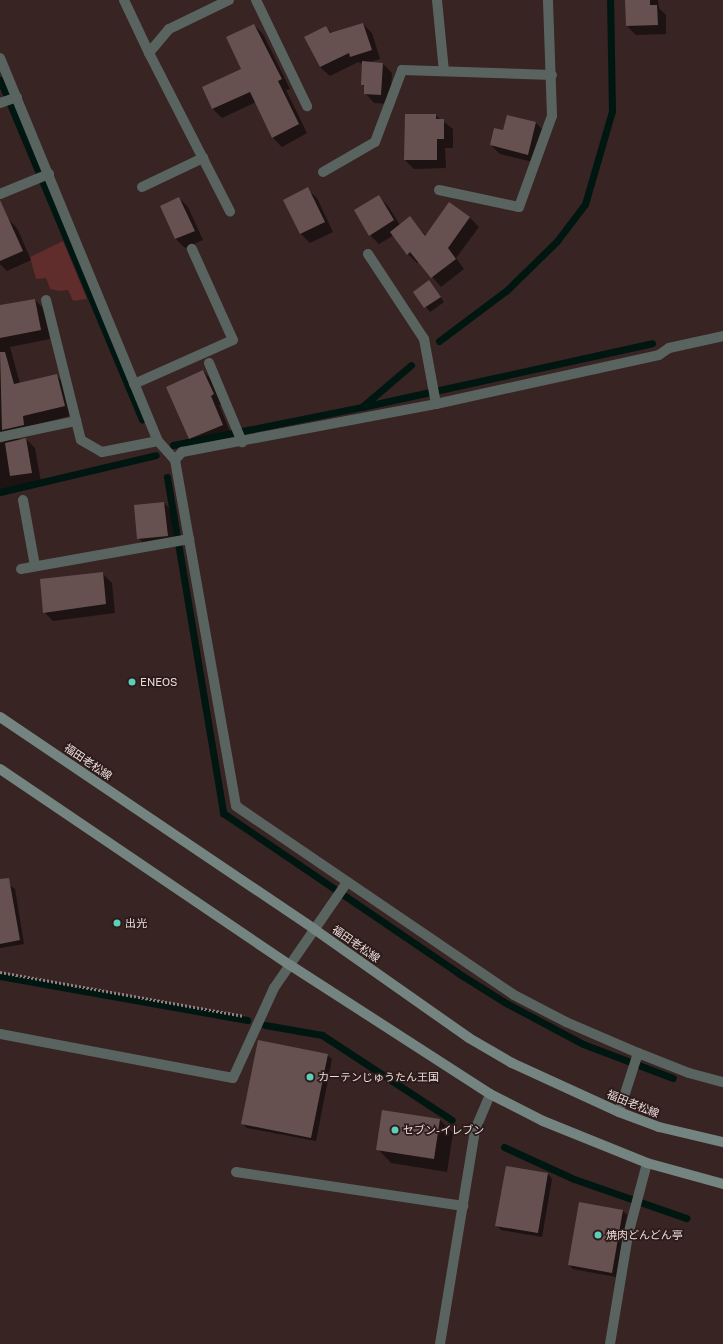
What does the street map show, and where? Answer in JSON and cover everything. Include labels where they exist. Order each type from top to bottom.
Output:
[{"type":"main road","name":"福田老松線","points":[[0,717],[314,929],[469,1038],[512,1063],[619,1112],[659,1127],[723,1142]]},
{"type":"main road","points":[[0,769],[290,965],[490,1094],[543,1121],[647,1163],[723,1184]]},
{"type":"street","points":[[124,0],[149,53],[230,211]]},
{"type":"street","points":[[149,53],[169,28],[229,0]]},
{"type":"street","points":[[256,0],[307,106]]},
{"type":"street","points":[[437,0],[444,71]]},
{"type":"street","points":[[439,190],[519,206],[552,116],[552,75],[548,0]]},
{"type":"street","points":[[0,58],[8,100],[43,176],[158,441],[175,460],[187,539],[236,806],[345,884],[514,995],[635,1061],[723,1082]]},
{"type":"street","points":[[323,172],[375,142],[402,70],[552,75]]},
{"type":"street","points":[[142,187],[203,158]]},
{"type":"street","points":[[0,194],[43,176]]},
{"type":"street","points":[[134,384],[233,340],[192,249]]},
{"type":"street","points":[[368,254],[424,339],[436,404]]},
{"type":"street","points":[[46,300],[81,440],[102,452],[158,441]]},
{"type":"street","points":[[175,460],[182,452],[239,435],[436,404],[658,355],[669,348],[723,336]]},
{"type":"street","points":[[209,362],[239,435]]},
{"type":"street","points":[[0,437],[76,421]]},
{"type":"street","points":[[23,500],[35,566]]},
{"type":"street","points":[[21,569],[187,539]]},
{"type":"street","points":[[0,1034],[233,1078],[274,988],[345,884]]},
{"type":"street","points":[[619,1112],[635,1061]]},
{"type":"street","points":[[440,1344],[475,1130],[490,1094]]},
{"type":"street","points":[[610,1344],[628,1235],[647,1163]]},
{"type":"street","points":[[236,1172],[463,1206]]},
{"type":"path","points":[[0,972],[259,1019]]},
{"type":"shaded area","points":[[63,241],[87,299],[73,301],[68,290],[59,291],[50,289],[46,278],[36,279],[30,257]]},
{"type":"building","points":[[625,0],[650,0],[650,5],[657,5],[658,25],[626,26]]},
{"type":"building","points":[[363,23],[372,50],[350,57],[349,53],[320,67],[304,37],[326,26],[330,33]]},
{"type":"building","points":[[254,24],[282,79],[278,81],[299,124],[272,138],[250,92],[212,109],[202,87],[241,69],[226,37]]},
{"type":"building","points":[[362,61],[383,63],[381,95],[364,94],[364,85],[361,85]]},
{"type":"building","points":[[405,114],[436,114],[436,119],[444,119],[444,139],[437,139],[437,160],[404,160]]},
{"type":"building","points":[[507,115],[536,122],[528,155],[490,145],[494,128],[503,130]]},
{"type":"building","points":[[308,187],[325,222],[300,234],[283,200]]},
{"type":"building","points":[[379,195],[394,220],[369,236],[354,210]]},
{"type":"building","points":[[179,197],[195,231],[175,239],[160,206]]},
{"type":"building","points":[[0,200],[23,251],[0,261]]},
{"type":"building","points":[[449,202],[470,217],[448,248],[456,259],[431,278],[410,252],[407,255],[390,232],[410,216],[425,236]]},
{"type":"building","points":[[429,280],[441,297],[424,308],[413,292]]},
{"type":"building","points":[[35,299],[41,330],[0,338],[0,305]]},
{"type":"building","points":[[0,352],[5,352],[14,384],[57,374],[65,406],[23,416],[24,425],[2,430]]},
{"type":"building","points":[[203,370],[214,394],[211,396],[223,425],[189,439],[166,387]]},
{"type":"building","points":[[26,438],[32,473],[10,476],[5,443]]},
{"type":"building","points":[[164,502],[168,536],[137,539],[134,505]]},
{"type":"building","points":[[103,572],[106,604],[43,613],[40,579]]},
{"type":"building","points":[[9,878],[20,940],[0,944],[0,879]]},
{"type":"building","points":[[258,1040],[328,1054],[311,1138],[241,1124]]},
{"type":"building","points":[[382,1110],[440,1119],[434,1159],[376,1150]]},
{"type":"building","points":[[506,1166],[548,1173],[538,1233],[495,1226]]},
{"type":"building","points":[[579,1202],[623,1210],[612,1273],[568,1265]]},
{"type":"waterway","points":[[439,341],[507,290],[557,241],[585,204],[612,111],[610,0]]},
{"type":"waterway","points":[[0,80],[142,420]]},
{"type":"waterway","points":[[173,445],[362,407],[652,343]]},
{"type":"waterway","points":[[363,406],[411,365]]},
{"type":"waterway","points":[[0,492],[156,455]]},
{"type":"waterway","points":[[167,477],[223,813],[458,973],[506,1003],[583,1044],[673,1078]]},
{"type":"waterway","points":[[0,976],[247,1020]]},
{"type":"waterway","points":[[265,1025],[322,1035],[452,1120]]},
{"type":"waterway","points":[[504,1147],[574,1179],[686,1218]]},
{"type":"place","name":"ENEOS","points":[[132,682]]},
{"type":"place","name":"出光","points":[[117,923]]},
{"type":"place","name":"カーテンじゅうたん王国","points":[[310,1077]]},
{"type":"place","name":"セブン-イレブン","points":[[395,1130]]},
{"type":"place","name":"焼肉どんどん亭","points":[[598,1235]]}]
